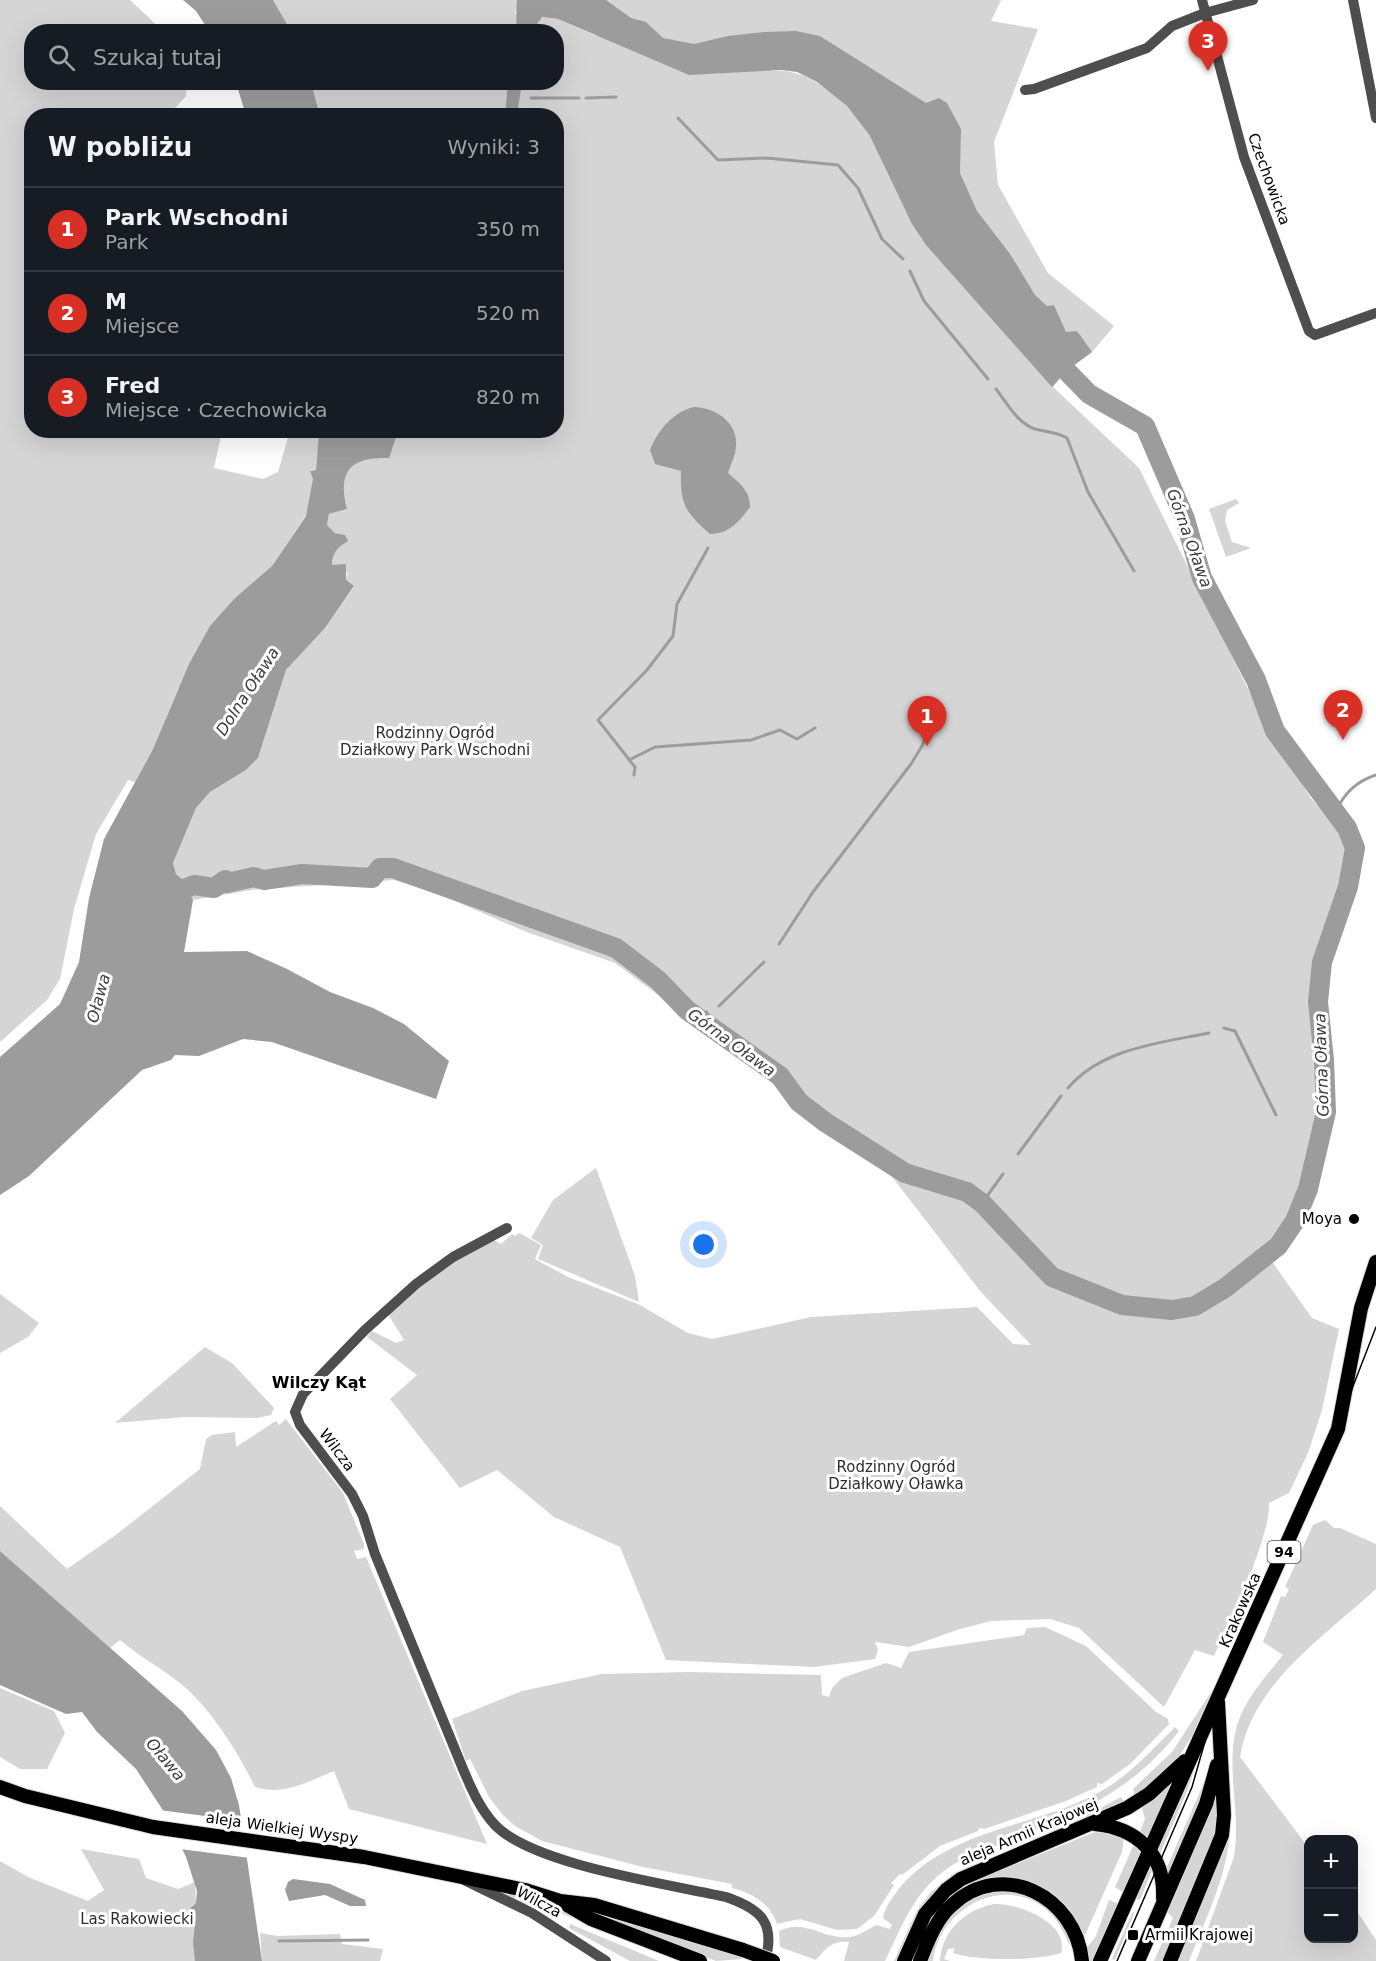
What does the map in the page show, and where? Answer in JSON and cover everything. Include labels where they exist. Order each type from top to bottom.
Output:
[{"type":"main road","name":"Krakowska","points":[[1100,1961],[1191,1756],[1218,1702],[1338,1429],[1359,1317],[1376,1262]]},
{"type":"main road","name":"94","points":[[1170,1961],[1220,1845],[1224,1815],[1222,1739],[1218,1702]]},
{"type":"main road","points":[[1138,1961],[1212,1788],[1222,1739]]},
{"type":"main road","name":"aleja Armii Krajowej","points":[[904,1961],[926,1914],[946,1890],[981,1870],[1095,1824],[1144,1797],[1191,1756]]},
{"type":"main road","name":"aleja Wielkiej Wyspy","points":[[0,1787],[26,1796],[153,1827],[364,1857],[525,1890],[560,1901],[594,1905],[744,1950],[773,1961]]},
{"type":"main road","points":[[1095,1824],[1123,1830],[1141,1840],[1150,1849],[1161,1869],[1163,1904]]},
{"type":"main road","points":[[920,1961],[935,1927],[952,1905],[976,1890],[1004,1885],[1033,1891],[1060,1909],[1076,1932],[1082,1961]]},
{"type":"main road","name":"aleja Wielkiej Wyspy","points":[[560,1901],[591,1918],[700,1961]]},
{"type":"street","points":[[1202,0],[1205,13]]},
{"type":"street","points":[[1025,90],[1034,89],[1147,48],[1172,26],[1205,13],[1253,0]]},
{"type":"street","points":[[1353,0],[1376,118]]},
{"type":"street","name":"Czechowicka","points":[[1205,13],[1244,157],[1309,331],[1315,335],[1376,313]]},
{"type":"street","name":"Wilcza","points":[[507,1228],[441,1265],[387,1308],[303,1394],[295,1412],[300,1425],[352,1494],[363,1516],[375,1554],[463,1769],[477,1799],[495,1826],[531,1850],[726,1897],[754,1908],[768,1930],[769,1947],[765,1961]]},
{"type":"street","name":"Wilcza","points":[[455,1876],[532,1913],[606,1961]]},
{"type":"green space","points":[[0,0],[130,0],[156,24],[24,24],[24,90],[186,90],[186,96],[175,108],[24,108],[24,438],[220,438],[214,468],[263,479],[278,472],[288,438],[319,438],[316,470],[310,471],[313,479],[312,494],[306,515],[272,566],[235,598],[178,689],[152,751],[135,782],[128,780],[96,834],[74,909],[60,979],[47,1000],[0,1042]]},
{"type":"green space","points":[[273,0],[517,0],[515,14],[558,19],[594,35],[773,71],[794,73],[804,76],[830,92],[847,106],[1059,380],[1053,387],[1139,468],[1262,717],[1310,797],[1343,834],[1348,859],[1312,970],[1317,1049],[1316,1124],[1297,1202],[1263,1249],[1312,1318],[1339,1329],[1322,1410],[1308,1453],[1289,1493],[1269,1503],[1268,1518],[1256,1557],[1239,1602],[1214,1656],[1195,1650],[1164,1707],[1079,1628],[1050,1619],[991,1621],[909,1647],[875,1642],[878,1650],[875,1659],[814,1667],[666,1660],[620,1547],[554,1517],[497,1470],[460,1488],[390,1399],[417,1375],[367,1337],[372,1331],[396,1343],[404,1340],[388,1314],[440,1269],[494,1240],[501,1244],[512,1234],[515,1236],[519,1233],[541,1245],[535,1259],[568,1277],[638,1304],[688,1333],[712,1339],[811,1317],[977,1307],[1013,1344],[1031,1345],[980,1291],[883,1165],[819,1128],[768,1077],[615,963],[524,931],[439,894],[394,880],[252,890],[193,900],[183,881],[176,874],[173,863],[196,808],[210,792],[246,770],[258,758],[286,670],[325,628],[354,587],[345,580],[348,573],[332,566],[336,551],[347,541],[345,535],[335,533],[327,525],[329,514],[347,509],[344,489],[347,473],[358,463],[378,458],[387,438],[564,438],[564,108],[318,108],[313,90],[564,90],[564,24],[287,24]]},
{"type":"green space","points":[[562,0],[1001,0],[991,21],[1038,29],[994,142],[998,185],[1048,273],[1114,326],[1092,352],[1070,368],[905,92],[820,36],[713,61]]},
{"type":"green space","points":[[1236,499],[1239,503],[1227,510],[1225,521],[1232,542],[1251,548],[1226,557],[1209,509]]},
{"type":"green space","points":[[596,1168],[635,1276],[639,1302],[538,1259],[543,1245],[531,1238],[553,1200]]},
{"type":"green space","points":[[0,1294],[39,1323],[28,1337],[0,1353]]},
{"type":"green space","points":[[205,1347],[232,1363],[274,1408],[271,1415],[257,1418],[184,1417],[115,1423]]},
{"type":"green space","points":[[286,1419],[343,1493],[364,1544],[364,1549],[354,1551],[357,1559],[366,1557],[487,1844],[349,1809],[334,1771],[286,1789],[255,1787],[225,1735],[207,1710],[187,1689],[120,1640],[110,1648],[0,1551],[0,1506],[67,1569],[117,1534],[200,1469],[206,1439],[212,1435],[235,1432],[236,1447],[276,1421],[279,1425]]},
{"type":"green space","points":[[1325,1520],[1334,1528],[1340,1528],[1376,1544],[1376,1589],[1313,1644],[1274,1684],[1247,1731],[1240,1757],[1304,1842],[1304,1943],[1358,1943],[1358,1913],[1376,1940],[1376,1961],[1196,1961],[1234,1857],[1236,1818],[1233,1759],[1238,1721],[1251,1697],[1283,1655],[1263,1642],[1281,1596],[1285,1597],[1289,1589],[1285,1587],[1313,1525]]},
{"type":"green space","points":[[1045,1627],[1086,1646],[1156,1712],[1168,1719],[1169,1724],[1130,1764],[1102,1784],[1097,1783],[1097,1787],[1066,1801],[984,1829],[979,1828],[978,1831],[940,1846],[891,1883],[894,1885],[874,1916],[857,1929],[837,1930],[800,1919],[777,1924],[765,1905],[753,1896],[732,1888],[732,1884],[643,1867],[542,1841],[515,1826],[489,1797],[470,1759],[466,1761],[452,1719],[522,1691],[602,1674],[690,1672],[821,1675],[822,1695],[829,1697],[832,1688],[842,1678],[886,1663],[901,1668],[909,1652],[1024,1635],[1027,1628]]},
{"type":"green space","points":[[0,1688],[54,1711],[65,1733],[47,1769],[20,1769],[0,1757]]},
{"type":"green space","points":[[1213,1689],[1192,1736],[1178,1758],[1135,1797],[1133,1789],[1172,1752]]},
{"type":"green space","points":[[1175,1727],[1179,1731],[1156,1757],[1131,1779],[1106,1796],[1051,1824],[959,1861],[944,1871],[922,1892],[914,1904],[885,1961],[844,1961],[849,1942],[838,1942],[830,1946],[816,1960],[780,1947],[779,1931],[789,1928],[806,1928],[839,1937],[856,1935],[876,1925],[890,1929],[892,1925],[883,1918],[887,1906],[898,1890],[918,1870],[941,1854],[966,1842],[1073,1805],[1098,1793],[1130,1771]]},
{"type":"green space","points":[[1199,1754],[1188,1789],[1160,1854],[1156,1848]]},
{"type":"green space","points":[[1210,1775],[1169,1882],[1166,1869],[1207,1776]]},
{"type":"green space","points":[[1173,1781],[1146,1838],[1140,1832],[1145,1819],[1141,1805]]},
{"type":"green space","points":[[1217,1791],[1216,1833],[1164,1961],[1154,1961],[1173,1918],[1166,1911]]},
{"type":"green space","points":[[1121,1797],[1125,1803],[992,1857],[945,1884],[928,1900],[918,1914],[897,1961],[894,1961],[917,1910],[931,1892],[954,1873],[1080,1819]]},
{"type":"green space","points":[[1230,1815],[1227,1852],[1211,1908],[1189,1961],[1177,1961],[1219,1862]]},
{"type":"green space","points":[[1095,1832],[1124,1836],[1122,1852],[1085,1935],[1062,1901],[1040,1886],[1015,1881],[974,1885],[914,1961],[910,1961],[935,1912],[964,1885]]},
{"type":"green space","points":[[1135,1842],[1142,1852],[1124,1893],[1115,1887]]},
{"type":"green space","name":"Las Rakowiecki","points":[[81,1849],[139,1859],[146,1878],[178,1889],[195,1882],[196,1903],[191,1906],[196,1914],[195,1961],[0,1961],[0,1861],[28,1877],[88,1901],[104,1890]]},
{"type":"green space","points":[[1150,1862],[1153,1868],[1140,1900],[1134,1898]]},
{"type":"green space","points":[[487,1886],[567,1912],[687,1961],[680,1961],[538,1904],[530,1908]]},
{"type":"green space","points":[[1006,1890],[1030,1896],[1047,1906],[1073,1942],[1069,1944],[1060,1926],[1047,1910],[1030,1899],[1011,1895],[993,1896],[976,1902],[960,1912],[947,1926],[938,1942],[933,1961],[926,1961],[946,1922],[965,1903],[991,1892]]},
{"type":"green space","points":[[1109,1900],[1119,1904],[1094,1961],[1087,1961],[1086,1949],[1096,1936]]},
{"type":"green space","points":[[994,1904],[1028,1911],[1050,1924],[1062,1942],[1061,1953],[1037,1958],[992,1959],[953,1953],[955,1948],[948,1949],[944,1959],[950,1961],[940,1961],[945,1940],[957,1923],[974,1911]]},
{"type":"green space","points":[[578,1906],[740,1955],[742,1959],[716,1961]]},
{"type":"green space","points":[[1135,1911],[1115,1960],[1112,1959],[1132,1913]]},
{"type":"green space","points":[[570,1924],[659,1961],[630,1961],[569,1928]]},
{"type":"green space","points":[[260,1933],[278,1936],[340,1934],[342,1944],[383,1949],[380,1961],[262,1961]]},
{"type":"water","points":[[183,0],[273,0],[287,24],[204,24],[196,11]]},
{"type":"water","points":[[517,0],[606,0],[631,18],[646,22],[663,38],[694,44],[728,36],[765,32],[796,31],[820,36],[926,103],[939,98],[947,103],[961,129],[960,173],[977,211],[1010,254],[1035,295],[1047,306],[1054,305],[1066,332],[1077,331],[1092,352],[1065,372],[1052,387],[926,245],[912,224],[870,136],[847,106],[817,82],[797,72],[781,70],[689,75],[558,19],[542,17],[537,24],[516,24]]},
{"type":"water","points":[[238,90],[313,90],[318,108],[244,108]]},
{"type":"water","points":[[507,90],[521,90],[518,108],[506,108]]},
{"type":"water","points":[[694,407],[709,410],[723,417],[733,429],[736,437],[736,448],[728,473],[744,488],[750,501],[750,507],[738,522],[723,532],[710,534],[695,520],[683,500],[681,471],[655,464],[650,450],[667,423],[679,413]]},
{"type":"water","points":[[318,438],[396,438],[389,458],[365,460],[350,469],[344,485],[347,509],[329,514],[327,525],[335,533],[345,535],[348,541],[336,551],[332,565],[346,564],[346,580],[354,586],[325,628],[286,670],[258,758],[246,770],[210,792],[196,808],[173,863],[176,874],[183,880],[193,900],[184,952],[247,951],[330,992],[373,1008],[404,1024],[449,1061],[436,1099],[272,1042],[243,1039],[199,1056],[175,1055],[171,1060],[142,1070],[29,1176],[0,1195],[0,1057],[60,1004],[79,962],[89,898],[104,839],[152,751],[189,664],[210,626],[235,598],[272,566],[306,516],[313,479],[310,471],[316,470]]},
{"type":"water","name":"Oława","points":[[0,1551],[182,1711],[216,1750],[231,1778],[239,1805],[262,1961],[195,1961],[193,1942],[196,1914],[190,1908],[196,1903],[197,1891],[186,1857],[166,1815],[136,1769],[97,1732],[82,1712],[66,1714],[0,1685]]},
{"type":"water","points":[[293,1879],[330,1884],[365,1900],[366,1906],[350,1906],[325,1895],[289,1901],[285,1890],[288,1882]]},
{"type":"pier","points":[[159,1810],[244,1821],[250,1858],[180,1849]]},
{"type":"waterway","points":[[586,98],[616,97]]},
{"type":"waterway","points":[[531,98],[579,98]]},
{"type":"waterway","points":[[678,118],[718,160],[767,158],[838,165],[858,188],[882,239],[903,259]]},
{"type":"waterway","points":[[910,271],[924,301],[988,379]]},
{"type":"waterway","name":"Górna Oława","points":[[163,897],[194,885],[214,888],[225,880],[227,883],[254,877],[264,880],[302,874],[372,878],[380,868],[393,868],[616,948],[658,980],[687,1010],[780,1076],[799,1102],[825,1122],[905,1173],[967,1192],[982,1203],[1052,1277],[1122,1305],[1172,1310],[1195,1306],[1225,1288],[1278,1246],[1295,1221],[1308,1189],[1326,1112],[1318,1002],[1322,962],[1348,887],[1355,848],[1347,828],[1275,731],[1256,680],[1202,578],[1185,519],[1145,426],[1089,394],[1049,353]]},
{"type":"waterway","points":[[996,389],[1023,422],[1035,429],[1067,438],[1088,492],[1134,571]]},
{"type":"waterway","points":[[634,775],[635,767],[598,720],[647,670],[673,636],[677,604],[708,548]]},
{"type":"waterway","points":[[779,944],[813,892],[911,764],[930,726]]},
{"type":"waterway","points":[[629,760],[655,747],[751,740],[780,730],[797,739],[815,728]]},
{"type":"waterway","points":[[1335,812],[1351,789],[1376,775]]},
{"type":"waterway","points":[[719,1006],[764,962]]},
{"type":"waterway","points":[[699,1019],[707,1012]]},
{"type":"waterway","points":[[1224,1028],[1235,1031],[1276,1115]]},
{"type":"waterway","points":[[1068,1088],[1097,1064],[1115,1056],[1152,1044],[1209,1033]]},
{"type":"waterway","points":[[1018,1154],[1061,1096]]},
{"type":"waterway","points":[[982,1203],[1003,1174]]},
{"type":"waterway","points":[[279,1941],[368,1940]]},
{"type":"tram line","points":[[1117,1961],[1192,1787],[1218,1696],[1345,1407],[1376,1327]]},
{"type":"place","name":"Fred","points":[[1208,71]]},
{"type":"place","name":"M","points":[[1343,740]]},
{"type":"place","name":"Park Wschodni","points":[[927,746]]},
{"type":"place","name":"Moya","points":[[1354,1219]]},
{"type":"place","name":"Armii Krajowej","points":[[1133,1935]]},
{"type":"district","name":"Wilczy Kąt","points":[[319,1382]]},
{"type":"water label","name":"Dolna Oława","points":[[247,691]]},
{"type":"park label","name":"Rodzinny Ogród Działkowy Park Wschodni","points":[[435,742]]},
{"type":"park label","name":"Rodzinny Ogród Działkowy Oławka","points":[[896,1476]]}]
